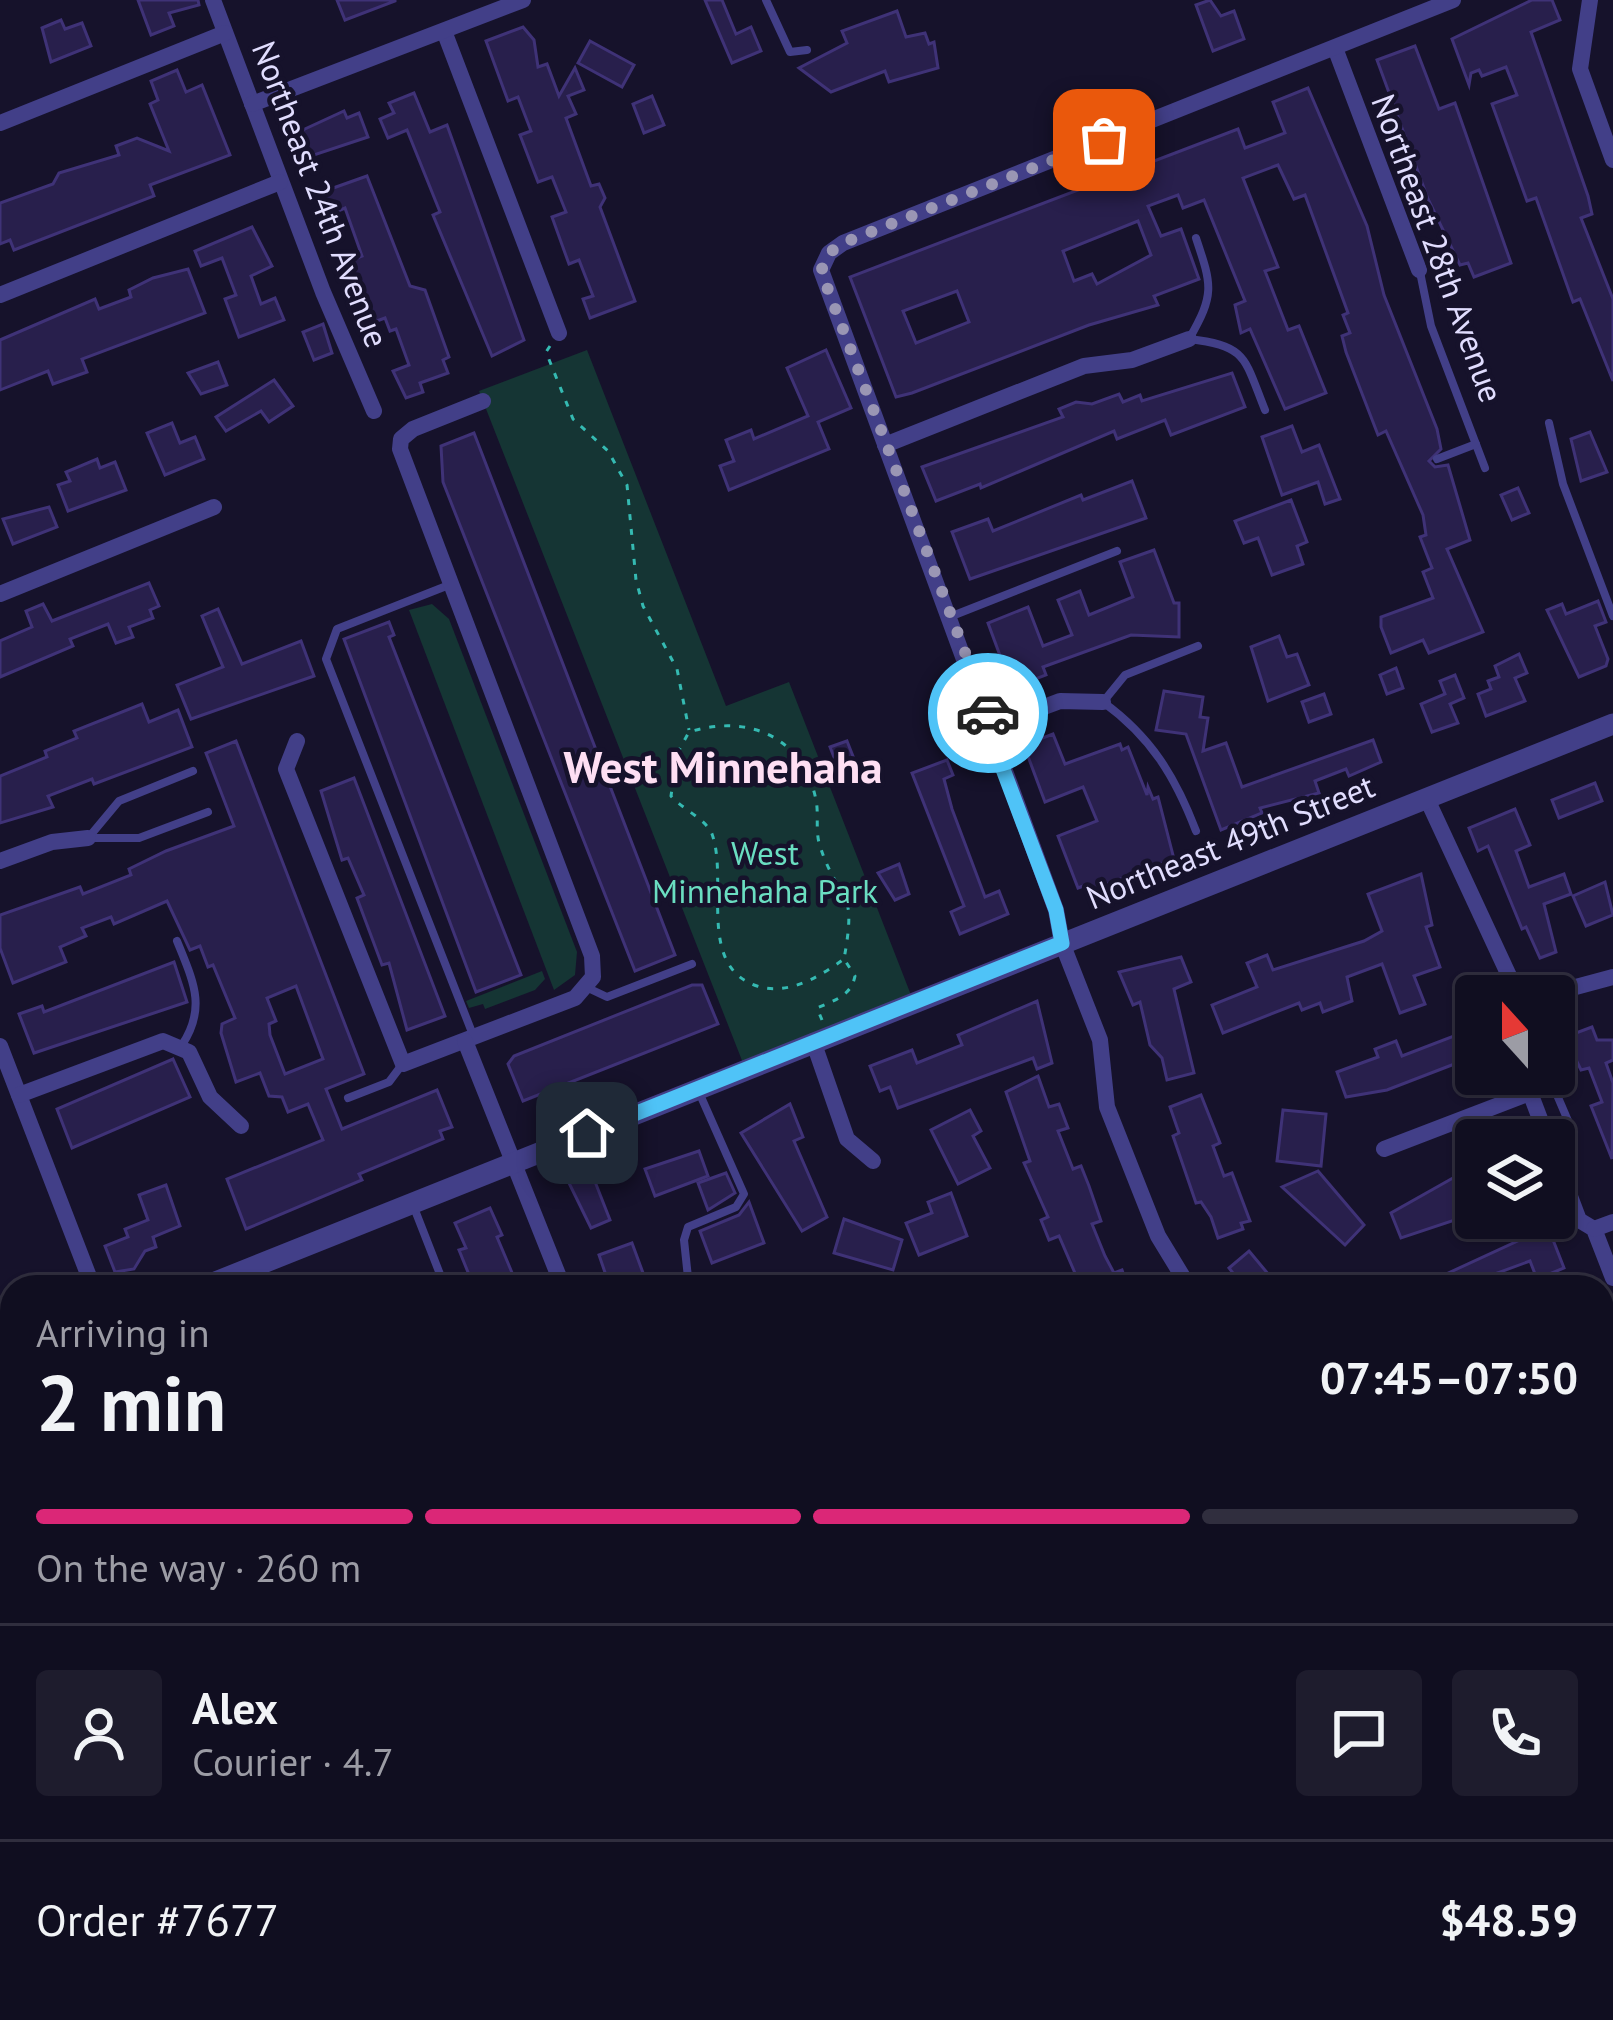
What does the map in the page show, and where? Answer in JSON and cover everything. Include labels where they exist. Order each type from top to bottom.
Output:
[{"type":"street","name":"Northeast 24th Avenue","points":[[213,0],[280,182],[374,410]]},
{"type":"street","points":[[252,104],[523,0]]},
{"type":"street","points":[[1182,1275],[1158,1236],[1107,1107],[1100,1040],[998,756],[993,726],[822,280],[826,257],[843,243],[1453,0]]},
{"type":"street","points":[[1590,0],[1580,69],[1613,160]]},
{"type":"street","points":[[0,123],[225,32]]},
{"type":"street","points":[[444,32],[559,334]]},
{"type":"street","name":"Northeast 28th Avenue","points":[[1335,49],[1419,270]]},
{"type":"street","points":[[0,295],[280,182]]},
{"type":"street","points":[[885,445],[1084,366],[1127,362],[1189,339]]},
{"type":"street","points":[[297,741],[286,770],[403,1064],[575,998],[585,987],[593,977],[592,956],[448,585],[401,439],[413,429],[483,400]]},
{"type":"street","points":[[0,594],[214,507]]},
{"type":"street","points":[[993,726],[1060,701],[1103,702]]},
{"type":"street","name":"Northeast 49th Street","points":[[233,1275],[697,1088],[818,1031],[1062,943],[1613,724]]},
{"type":"street","points":[[1427,799],[1499,963],[1510,975]]},
{"type":"street","points":[[0,861],[52,842],[88,838]]},
{"type":"street","points":[[1575,990],[1613,977]]},
{"type":"street","points":[[818,1031],[847,1139],[874,1161]]},
{"type":"street","points":[[469,1040],[558,1275]]},
{"type":"street","points":[[19,1095],[154,1043],[181,1047],[194,1060],[210,1097],[241,1126]]},
{"type":"street","points":[[0,1046],[88,1275]]},
{"type":"street","points":[[1384,1149],[1525,1095]]},
{"type":"street","points":[[1575,1207],[1580,1220],[1594,1229],[1612,1275]]},
{"type":"street","points":[[1594,1229],[1613,1222]]},
{"type":"lane","points":[[766,0],[790,52],[807,50]]},
{"type":"lane","points":[[1196,238],[1211,284],[1208,306],[1189,339],[1229,344],[1241,352],[1265,410]]},
{"type":"lane","name":"Northeast 28th Avenue","points":[[1419,270],[1431,326],[1485,468]]},
{"type":"lane","points":[[1549,423],[1563,484],[1613,616]]},
{"type":"lane","points":[[1437,459],[1476,443]]},
{"type":"lane","points":[[950,616],[1117,551]]},
{"type":"lane","points":[[448,585],[337,629],[326,659],[469,1040]]},
{"type":"lane","points":[[1196,831],[1171,770],[1132,723],[1103,702],[1125,675],[1198,646]]},
{"type":"lane","points":[[88,838],[119,801],[194,772]]},
{"type":"lane","points":[[88,838],[140,838],[208,812]]},
{"type":"lane","points":[[177,941],[198,995],[191,1031],[181,1047]]},
{"type":"lane","points":[[585,987],[607,997],[692,964]]},
{"type":"lane","points":[[348,1098],[389,1082],[403,1064]]},
{"type":"lane","points":[[688,1275],[684,1240],[688,1227],[736,1207],[745,1194],[697,1088]]},
{"type":"lane","points":[[412,1203],[440,1275]]},
{"type":"path","points":[[559,334],[546,352],[573,419],[608,452],[627,485],[643,606],[677,669],[689,732],[677,754],[671,796],[710,827],[718,860],[723,958],[738,977],[775,991],[814,978],[844,958]]},
{"type":"path","points":[[689,732],[715,724],[753,726],[777,736],[796,756],[817,803],[819,845],[848,895],[852,914],[844,958],[855,976],[853,988],[817,1008],[818,1031]]},
{"type":"green space","name":"West Minnehaha Park","points":[[587,350],[726,706],[789,682],[911,995],[743,1063],[479,391]]},
{"type":"green space","points":[[432,604],[449,619],[577,952],[575,975],[554,990],[409,610]]},
{"type":"green space","points":[[542,971],[545,979],[535,990],[485,1009],[483,1004],[469,1008],[466,1001]]},
{"type":"building","points":[[138,0],[198,0],[199,5],[169,13],[174,26],[151,35]]},
{"type":"building","points":[[337,0],[395,0],[395,1],[345,20]]},
{"type":"building","points":[[705,0],[722,0],[736,34],[751,27],[761,51],[732,63]]},
{"type":"building","points":[[1210,0],[1221,16],[1234,11],[1244,39],[1213,51],[1196,5]]},
{"type":"building","points":[[1532,0],[1552,0],[1560,20],[1531,32],[1588,196],[1592,214],[1581,218],[1613,299],[1613,381],[1580,299],[1573,302],[1536,198],[1527,201],[1492,104],[1517,95],[1506,67],[1482,76],[1479,70],[1471,73],[1469,85],[1452,39]]},
{"type":"building","points":[[897,11],[906,37],[925,33],[929,44],[934,42],[938,68],[889,82],[885,71],[831,92],[799,68],[847,43],[842,31]]},
{"type":"building","points":[[61,20],[65,29],[82,23],[91,46],[51,62],[42,28]]},
{"type":"building","points":[[523,27],[534,40],[538,67],[547,64],[559,96],[575,68],[584,90],[568,96],[576,114],[566,118],[591,186],[599,184],[605,198],[600,207],[635,301],[590,318],[583,299],[593,296],[579,260],[569,264],[552,217],[566,212],[552,177],[538,182],[520,135],[531,131],[518,97],[508,101],[486,41]]},
{"type":"building","points":[[590,41],[634,65],[622,87],[578,63]]},
{"type":"building","points":[[1415,46],[1439,109],[1455,103],[1511,263],[1474,277],[1468,263],[1460,265],[1428,199],[1377,60]]},
{"type":"building","points":[[177,70],[186,92],[202,85],[230,155],[150,185],[154,196],[14,250],[10,240],[0,244],[0,203],[53,184],[59,173],[119,155],[116,146],[137,138],[169,151],[150,104],[158,100],[151,81]]},
{"type":"building","points":[[1308,88],[1367,226],[1384,295],[1437,429],[1441,449],[1429,461],[1435,467],[1448,465],[1470,540],[1447,549],[1483,632],[1429,653],[1423,640],[1391,653],[1381,627],[1381,617],[1433,598],[1423,572],[1432,568],[1420,537],[1426,535],[1423,515],[1386,431],[1378,435],[1346,352],[1342,336],[1350,333],[1343,315],[1348,313],[1305,195],[1294,199],[1278,165],[1243,178],[1278,267],[1265,271],[1288,330],[1299,326],[1326,393],[1285,409],[1250,329],[1241,333],[1235,305],[1245,301],[1204,200],[1183,208],[1178,195],[1148,206],[1161,236],[1181,229],[1199,279],[1154,296],[1158,305],[1089,325],[896,397],[850,277],[1238,129],[1245,148],[1285,133],[1273,102]],"holes":[[[1138,221],[1151,255],[1097,284],[1092,274],[1074,281],[1063,251]],[[957,291],[969,322],[916,343],[903,311]]]},
{"type":"building","points":[[414,93],[430,132],[447,125],[524,340],[492,356],[433,215],[440,212],[407,130],[388,138],[380,119],[394,113],[389,103]]},
{"type":"building","points":[[652,96],[664,125],[644,133],[633,104]]},
{"type":"building","points":[[344,111],[347,118],[359,113],[368,137],[302,159],[292,135]]},
{"type":"building","points":[[367,176],[410,286],[425,290],[449,357],[443,360],[448,373],[420,383],[423,392],[406,398],[393,371],[409,365],[396,329],[390,331],[385,318],[374,322],[349,261],[362,256],[345,208],[331,214],[322,192]]},
{"type":"building","points":[[252,227],[272,266],[251,276],[261,304],[275,298],[284,320],[239,337],[225,299],[236,295],[222,258],[201,266],[195,251]]},
{"type":"building","points":[[188,269],[205,313],[82,359],[87,372],[53,384],[48,371],[0,390],[0,340],[95,299],[99,309],[131,297],[129,290],[153,278]]},
{"type":"building","points":[[323,324],[332,353],[314,360],[303,332]]},
{"type":"building","points":[[826,350],[851,408],[818,422],[829,449],[729,490],[720,466],[734,461],[726,440],[751,430],[754,439],[808,416],[787,368]]},
{"type":"building","points":[[218,362],[227,385],[201,394],[188,373]]},
{"type":"building","points":[[1232,373],[1245,407],[1171,435],[1165,420],[1117,439],[1114,431],[981,488],[980,484],[936,501],[922,467],[1063,417],[1059,409],[1076,402],[1092,404],[1119,394],[1123,402],[1140,395],[1142,401]]},
{"type":"building","points":[[274,380],[293,406],[269,422],[261,411],[226,431],[216,417]]},
{"type":"building","points":[[172,423],[180,443],[195,437],[204,459],[165,475],[147,433]]},
{"type":"building","points":[[1292,426],[1302,452],[1319,445],[1340,499],[1325,504],[1318,482],[1282,495],[1262,437]]},
{"type":"building","points":[[1590,432],[1607,472],[1581,481],[1571,439]]},
{"type":"building","points":[[474,433],[675,955],[635,971],[443,482],[441,446]]},
{"type":"building","points":[[97,459],[100,468],[115,462],[126,490],[68,511],[58,485],[70,481],[66,472]]},
{"type":"building","points":[[1132,481],[1146,518],[970,579],[952,532],[988,519],[993,531],[1081,495],[1083,500]]},
{"type":"building","points":[[1518,488],[1529,513],[1512,520],[1501,495]]},
{"type":"building","points":[[1291,500],[1307,542],[1297,546],[1303,564],[1272,575],[1258,538],[1244,543],[1235,521]]},
{"type":"building","points":[[49,507],[57,527],[13,544],[3,519]]},
{"type":"building","points":[[1154,550],[1174,603],[1179,603],[1179,637],[1131,635],[1043,667],[1046,675],[1012,688],[988,623],[1028,607],[1043,646],[1072,635],[1058,600],[1080,591],[1089,615],[1133,597],[1120,562]]},
{"type":"building","points":[[149,583],[159,606],[150,610],[153,618],[129,627],[133,637],[116,643],[108,624],[70,639],[73,646],[0,677],[0,641],[32,627],[26,611],[43,604],[52,621]]},
{"type":"building","points":[[1598,601],[1606,622],[1595,626],[1608,659],[1606,666],[1579,677],[1547,610],[1562,604],[1566,614]]},
{"type":"building","points":[[218,609],[242,664],[301,641],[314,676],[191,719],[177,685],[223,667],[202,616]]},
{"type":"building","points":[[389,622],[394,635],[389,637],[521,975],[476,992],[344,639]]},
{"type":"building","points":[[1279,636],[1287,657],[1297,654],[1309,685],[1268,701],[1251,647]]},
{"type":"building","points":[[1519,654],[1527,673],[1515,678],[1525,701],[1486,716],[1478,694],[1491,689],[1488,681],[1499,677],[1495,666]]},
{"type":"building","points":[[1396,668],[1403,688],[1387,694],[1380,675]]},
{"type":"building","points":[[1455,675],[1464,698],[1450,704],[1458,723],[1432,732],[1421,704],[1445,694],[1440,681]]},
{"type":"building","points":[[1164,691],[1203,697],[1200,717],[1208,718],[1203,751],[1226,743],[1242,787],[1373,740],[1381,762],[1349,776],[1346,769],[1315,781],[1319,793],[1260,808],[1262,813],[1221,830],[1186,734],[1156,730]]},
{"type":"building","points":[[1324,694],[1331,714],[1309,722],[1302,702]]},
{"type":"building","points":[[142,704],[149,722],[178,710],[192,747],[48,796],[53,807],[0,823],[0,776],[47,757],[45,751],[77,738],[74,731]]},
{"type":"building","points":[[1053,734],[1065,764],[1120,744],[1122,750],[1128,747],[1147,795],[1148,787],[1153,799],[1158,797],[1174,859],[1089,891],[1086,885],[1078,888],[1058,836],[1097,821],[1083,787],[1045,802],[1026,751],[1035,748],[1032,742]]},
{"type":"building","points":[[236,741],[364,1074],[326,1089],[342,1129],[437,1090],[452,1127],[440,1131],[443,1139],[359,1174],[362,1180],[246,1229],[227,1179],[323,1140],[308,1104],[288,1112],[282,1097],[269,1096],[260,1073],[236,1082],[221,1033],[222,1024],[235,1018],[213,965],[208,967],[200,946],[190,950],[167,901],[114,924],[111,917],[82,928],[86,936],[60,947],[66,962],[13,983],[0,948],[0,915],[80,887],[83,894],[131,875],[129,869],[166,851],[234,826],[206,753]],"holes":[[[296,986],[323,1059],[285,1074],[270,1035],[269,1024],[276,1021],[267,998]]]},
{"type":"building","points":[[847,741],[858,769],[841,775],[830,747]]},
{"type":"building","points":[[947,760],[953,775],[944,779],[952,809],[985,897],[999,891],[1008,914],[960,934],[951,912],[964,906],[912,773]]},
{"type":"building","points":[[354,778],[445,1016],[407,1030],[389,963],[382,965],[357,898],[364,895],[348,858],[342,860],[321,791]]},
{"type":"building","points":[[1595,783],[1602,801],[1559,818],[1552,800]]},
{"type":"building","points":[[1515,809],[1530,845],[1516,851],[1529,887],[1564,874],[1571,894],[1544,904],[1556,952],[1540,958],[1526,927],[1522,929],[1488,846],[1478,851],[1469,828]]},
{"type":"building","points":[[899,864],[909,894],[895,900],[878,873]]},
{"type":"building","points":[[1421,874],[1432,925],[1426,927],[1440,967],[1414,976],[1425,1004],[1400,1013],[1382,964],[1347,977],[1352,1001],[1323,1012],[1320,1003],[1302,1010],[1299,1003],[1223,1033],[1212,1005],[1257,987],[1247,963],[1267,955],[1273,970],[1364,941],[1382,931],[1368,894]]},
{"type":"building","points":[[1605,882],[1613,915],[1586,926],[1573,896]]},
{"type":"building","points":[[1181,957],[1191,982],[1174,989],[1194,1073],[1167,1080],[1162,1058],[1150,1045],[1140,1002],[1133,1005],[1119,972]]},
{"type":"building","points":[[174,962],[187,1002],[34,1053],[19,1014],[42,1006],[44,1012]]},
{"type":"building","points":[[702,985],[718,1024],[523,1101],[508,1064],[514,1056]]},
{"type":"building","points":[[1037,1001],[1052,1063],[1037,1069],[1033,1058],[898,1108],[890,1087],[880,1091],[870,1066],[912,1050],[917,1063],[962,1045],[958,1035]]},
{"type":"building","points":[[1592,1027],[1597,1040],[1613,1040],[1613,1060],[1606,1063],[1613,1083],[1612,1159],[1591,1106],[1602,1102],[1589,1068],[1581,1070],[1575,1058],[1575,1033]]},
{"type":"building","points":[[1455,1036],[1455,1064],[1387,1090],[1346,1097],[1337,1072],[1378,1057],[1375,1049],[1396,1041],[1402,1056]]},
{"type":"building","points":[[173,1059],[190,1097],[72,1148],[57,1109]]},
{"type":"building","points":[[1038,1076],[1049,1107],[1059,1104],[1068,1128],[1058,1131],[1073,1169],[1081,1166],[1101,1221],[1092,1224],[1114,1273],[1122,1270],[1124,1275],[1076,1275],[1059,1236],[1049,1240],[1041,1220],[1048,1217],[1024,1163],[1030,1161],[1006,1092]]},
{"type":"building","points":[[1201,1095],[1220,1143],[1213,1146],[1224,1176],[1232,1173],[1250,1221],[1241,1223],[1243,1229],[1218,1238],[1211,1217],[1201,1202],[1196,1203],[1173,1136],[1179,1133],[1170,1107]]},
{"type":"building","points":[[790,1104],[803,1137],[794,1141],[827,1217],[802,1231],[741,1133]]},
{"type":"building","points":[[970,1110],[981,1131],[973,1136],[990,1168],[958,1184],[931,1130]]},
{"type":"building","points":[[1283,1110],[1326,1114],[1321,1166],[1277,1161]]},
{"type":"building","points":[[699,1151],[708,1176],[655,1196],[645,1169]]},
{"type":"building","points":[[1318,1171],[1364,1225],[1345,1245],[1282,1187]]},
{"type":"building","points":[[726,1173],[735,1193],[708,1210],[698,1183]]},
{"type":"building","points":[[592,1174],[610,1220],[591,1228],[569,1183]]},
{"type":"building","points":[[1455,1177],[1455,1220],[1401,1238],[1391,1213]]},
{"type":"building","points":[[166,1185],[180,1226],[153,1237],[156,1247],[145,1251],[134,1269],[115,1272],[105,1246],[128,1237],[125,1229],[148,1220],[139,1195]]},
{"type":"building","points":[[951,1193],[967,1236],[919,1255],[906,1223],[932,1213],[928,1202]]},
{"type":"building","points":[[749,1202],[764,1243],[712,1263],[700,1231],[739,1215]]},
{"type":"building","points":[[490,1208],[513,1275],[469,1275],[459,1250],[466,1248],[455,1223]]},
{"type":"building","points":[[844,1219],[902,1240],[893,1270],[834,1253]]},
{"type":"building","points":[[1522,1239],[1553,1239],[1564,1268],[1535,1275],[1530,1261],[1492,1275],[1444,1275]]},
{"type":"building","points":[[632,1243],[644,1275],[606,1275],[599,1255]]},
{"type":"building","points":[[1249,1251],[1269,1275],[1235,1275],[1229,1268]]},
{"type":"way so far","points":[[988,713],[821,271],[829,253],[843,243],[1104,140]]},
{"type":"district","name":"West Minnehaha","points":[[723,766]]},
{"type":"route","points":[[587,1133],[1062,943],[1056,910],[998,756],[988,713]]}]
